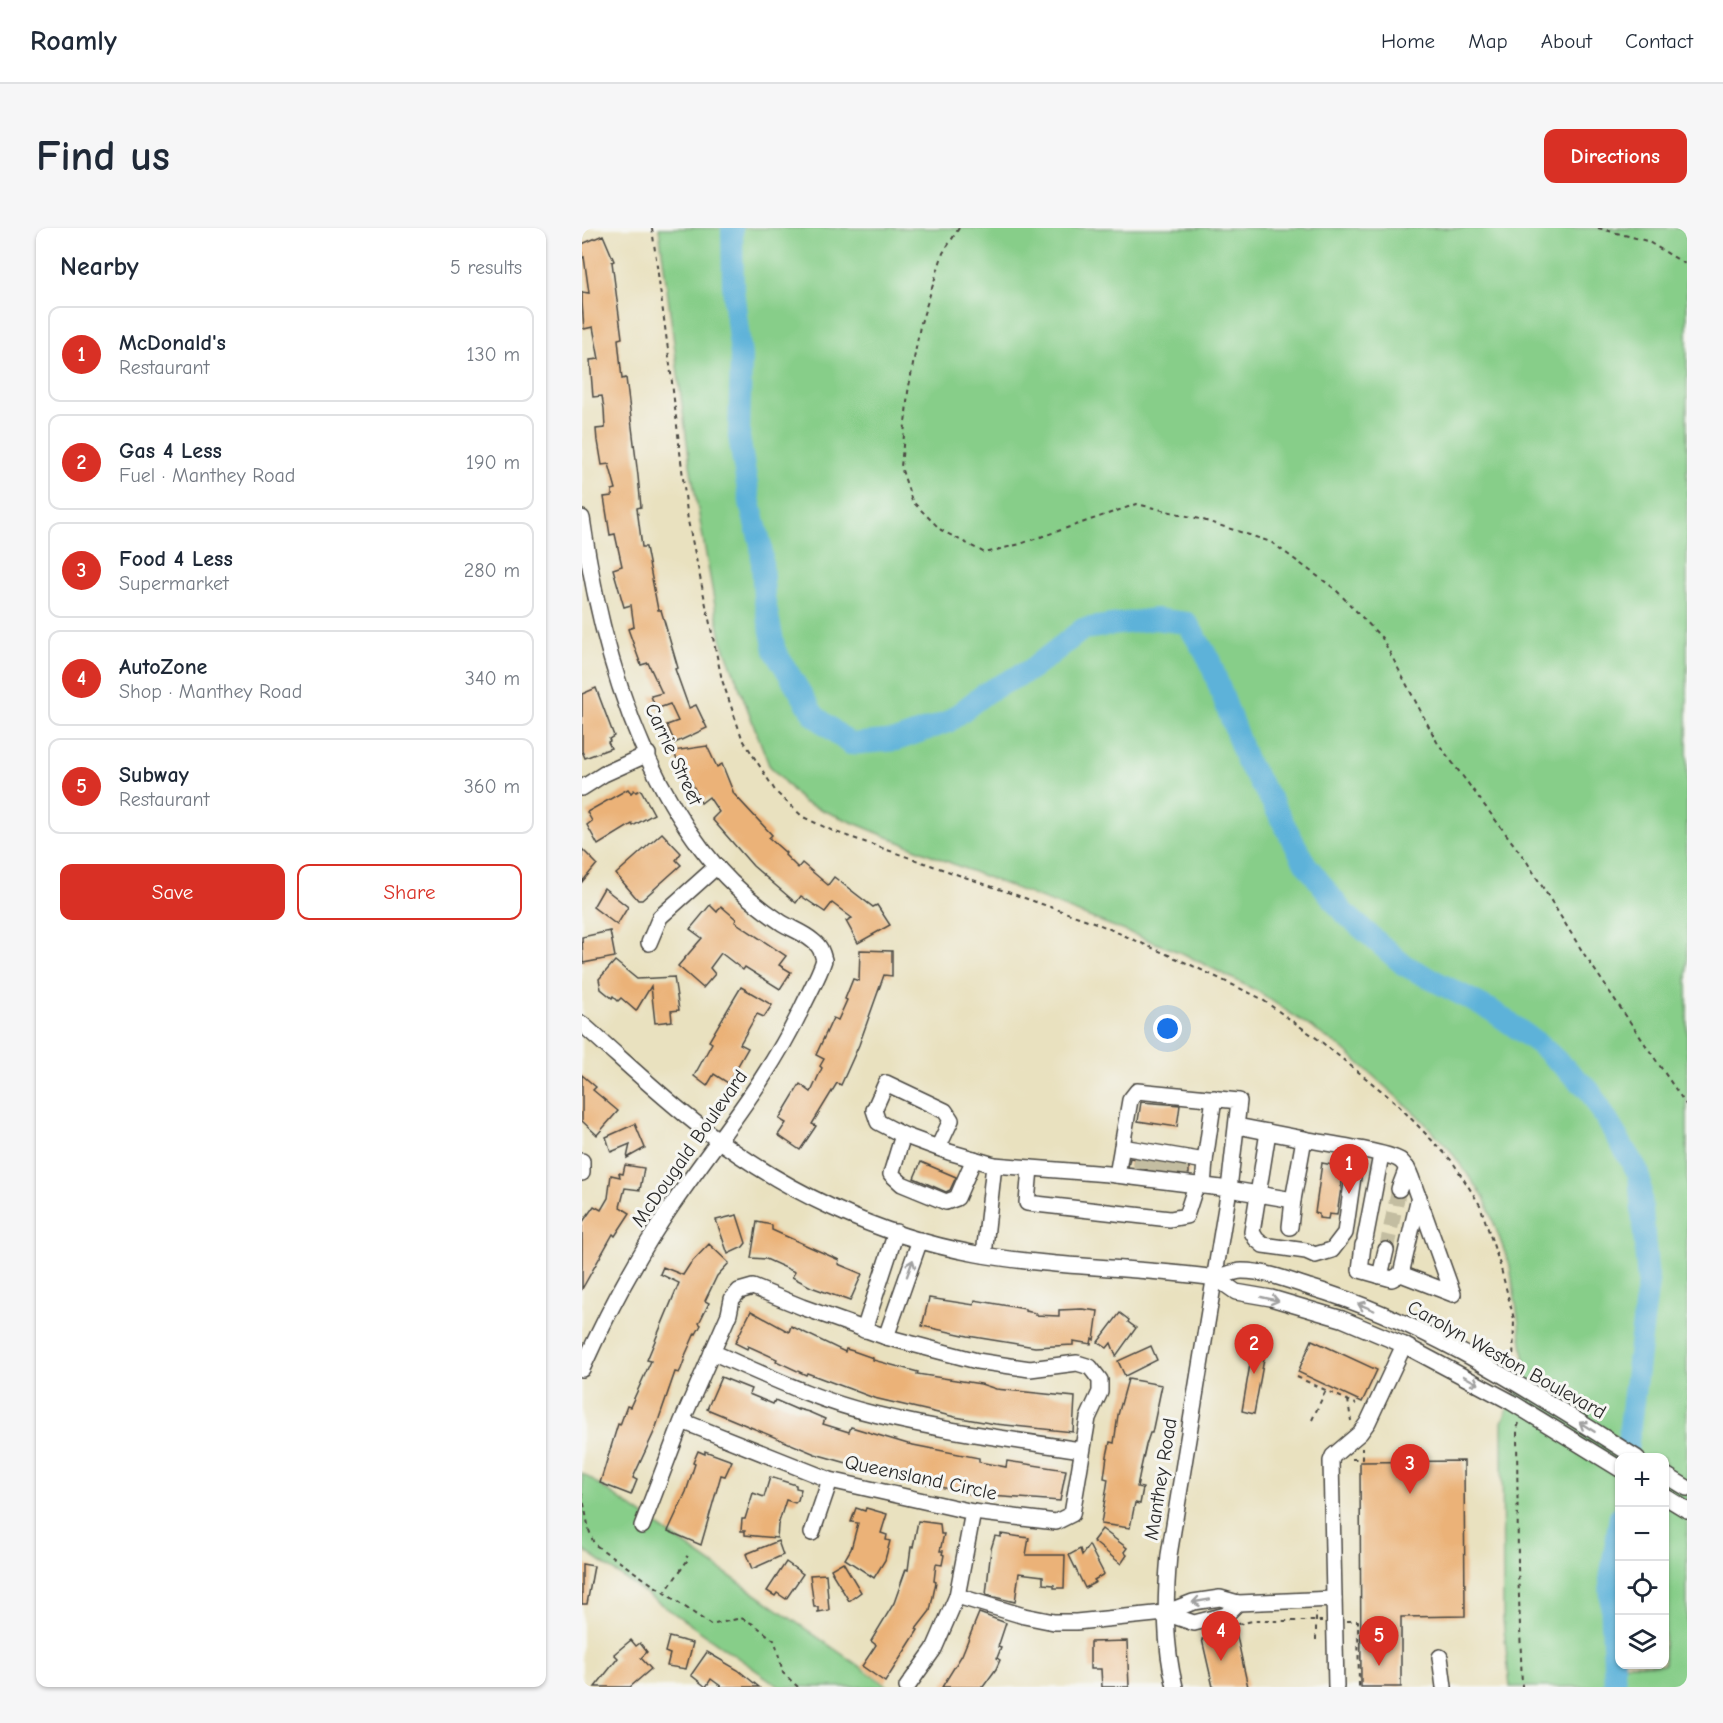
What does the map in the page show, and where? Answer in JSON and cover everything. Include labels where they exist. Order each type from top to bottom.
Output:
[{"type":"street","name":"Carrie Street","points":[[582,519],[587,585],[614,667],[657,777],[684,825],[734,885],[765,912],[813,940],[822,949]]},
{"type":"street","points":[[582,788],[604,774],[648,754]]},
{"type":"street","points":[[649,943],[660,917],[717,866]]},
{"type":"street","name":"McDougald Boulevard","points":[[582,1369],[636,1261],[671,1206],[753,1095],[789,1036],[821,968],[824,960],[822,949]]},
{"type":"street","name":"Carolyn Weston Boulevard","points":[[582,1024],[700,1127],[779,1181],[818,1202],[920,1240],[984,1255],[1059,1265],[1216,1278],[1240,1271],[1270,1275],[1341,1296],[1420,1331],[1512,1380],[1629,1453]]},
{"type":"street","points":[[938,1148],[951,1120],[945,1112],[886,1083],[874,1110],[878,1122],[903,1136],[938,1148],[994,1165],[1117,1175],[1204,1161]]},
{"type":"street","points":[[1030,1168],[1027,1203],[1170,1219],[1186,1216],[1200,1185],[1214,1098],[1137,1091],[1131,1100],[1117,1175]]},
{"type":"street","name":"Manthey Road","points":[[1175,1687],[1168,1650],[1166,1613],[1169,1555],[1195,1388],[1216,1278],[1239,1101],[1214,1098]]},
{"type":"street","points":[[1237,1126],[1357,1149],[1399,1160],[1407,1168],[1419,1197],[1453,1294],[1401,1274]]},
{"type":"street","points":[[1268,1132],[1252,1232],[1263,1245],[1306,1251],[1315,1255],[1332,1250],[1345,1233],[1357,1149]]},
{"type":"street","points":[[903,1136],[891,1174],[902,1184],[946,1202],[957,1198],[974,1159]]},
{"type":"street","points":[[1290,1227],[1304,1140]]},
{"type":"street","points":[[1122,1147],[1200,1185],[1293,1200]]},
{"type":"street","points":[[1381,1155],[1360,1270],[1392,1279],[1401,1274],[1419,1197]]},
{"type":"street","points":[[582,1161],[582,1173]]},
{"type":"street","points":[[984,1255],[994,1165]]},
{"type":"street","points":[[1399,1189],[1407,1168]]},
{"type":"street","points":[[864,1330],[896,1232]]},
{"type":"street","points":[[886,1337],[920,1240]]},
{"type":"street","points":[[1380,1276],[1386,1250]]},
{"type":"street","name":"Carolyn Weston Boulevard","points":[[1216,1278],[1236,1292],[1271,1298],[1342,1319],[1404,1345],[1527,1412],[1615,1466]]},
{"type":"street","name":"Queensland Circle","points":[[753,1287],[802,1308],[886,1337],[978,1361],[1030,1369],[1077,1363],[1090,1367],[1100,1380],[1100,1392],[1088,1418],[1072,1514],[1056,1522],[973,1512],[830,1480],[682,1421],[729,1314],[732,1299],[739,1291],[753,1287]]},
{"type":"street","points":[[876,1293],[898,1300]]},
{"type":"street","points":[[1336,1687],[1331,1461],[1368,1422],[1404,1345]]},
{"type":"street","points":[[712,1352],[790,1386],[873,1414],[956,1432],[1082,1450]]},
{"type":"street","points":[[642,1526],[682,1421]]},
{"type":"street","points":[[1669,1477],[1687,1488]]},
{"type":"street","points":[[812,1533],[830,1480]]},
{"type":"street","points":[[1669,1499],[1687,1510]]},
{"type":"street","points":[[907,1687],[934,1649],[957,1596],[973,1512]]},
{"type":"street","points":[[957,1596],[1024,1616],[1054,1622],[1166,1613],[1194,1623],[1226,1615],[1238,1603],[1334,1599]]},
{"type":"street","points":[[1440,1656],[1444,1687]]},
{"type":"path","points":[[652,228],[688,521],[720,668],[742,738],[776,792],[803,817],[833,831],[1096,923],[1191,965],[1260,998],[1319,1040],[1394,1101],[1452,1161],[1480,1205],[1500,1264],[1514,1319],[1512,1380]]},
{"type":"path","points":[[959,228],[943,254],[923,315],[908,392],[901,467],[912,501],[941,530],[985,553],[1020,544],[1137,504],[1200,519],[1271,543],[1335,589],[1382,638],[1437,741],[1527,862],[1584,954],[1687,1106]]},
{"type":"path","points":[[1598,228],[1647,241],[1687,265]]},
{"type":"path","points":[[1297,1377],[1356,1404]]},
{"type":"path","points":[[1312,1420],[1326,1390]]},
{"type":"path","points":[[1348,1400],[1351,1424],[1362,1447],[1362,1460],[1350,1459]]},
{"type":"path","points":[[1522,1687],[1517,1429],[1527,1412]]},
{"type":"path","points":[[582,1494],[594,1544],[711,1626],[741,1618],[755,1625],[775,1641],[783,1673],[798,1687]]},
{"type":"path","points":[[664,1594],[689,1558],[686,1556]]},
{"type":"path","points":[[1316,1600],[1316,1640]]},
{"type":"path","points":[[1232,1626],[1253,1621],[1358,1621],[1359,1687]]},
{"type":"green space","points":[[659,228],[1687,228],[1687,1687],[1510,1687],[1503,1619],[1502,1422],[1526,1369],[1510,1266],[1484,1197],[1450,1150],[1418,1116],[1342,1048],[1257,991],[1184,954],[958,866],[803,802],[769,765],[721,639],[690,465]]},
{"type":"green space","points":[[582,1473],[889,1687],[780,1687],[582,1549]]},
{"type":"building","points":[[603,235],[614,261],[612,262],[622,338],[618,339],[622,379],[626,378],[638,476],[641,507],[637,508],[642,547],[646,547],[658,610],[661,610],[678,668],[675,669],[689,708],[696,705],[707,728],[675,743],[667,725],[678,721],[670,704],[656,709],[651,696],[662,693],[648,663],[641,665],[628,629],[634,627],[631,605],[624,607],[613,569],[622,566],[615,534],[610,535],[604,497],[612,496],[612,490],[616,489],[609,464],[602,465],[597,441],[596,429],[605,428],[604,409],[602,396],[593,397],[590,360],[599,359],[593,327],[584,329],[582,302],[582,292],[589,293],[584,257],[582,258],[582,244]]},
{"type":"building","points":[[596,688],[614,736],[608,742],[611,748],[585,758],[582,751],[582,694]]},
{"type":"building","points":[[707,746],[717,767],[722,764],[734,794],[772,835],[769,838],[798,868],[802,863],[828,885],[834,877],[873,907],[877,905],[890,925],[858,943],[846,921],[852,918],[832,903],[825,912],[801,896],[796,903],[753,866],[712,819],[719,812],[709,797],[701,803],[686,770],[683,772],[673,751]]},
{"type":"building","points":[[628,789],[631,793],[634,790],[636,792],[641,790],[654,814],[633,826],[632,824],[598,845],[587,825],[592,821],[587,812]]},
{"type":"building","points":[[662,833],[681,853],[676,860],[681,865],[642,900],[638,900],[616,874]]},
{"type":"building","points":[[582,849],[597,864],[582,882]]},
{"type":"building","points":[[604,888],[628,907],[617,925],[593,907]]},
{"type":"building","points":[[710,905],[717,912],[721,906],[736,919],[735,922],[786,956],[779,965],[791,972],[780,989],[745,967],[743,970],[721,953],[710,968],[715,974],[703,988],[678,966],[702,938],[690,929]]},
{"type":"building","points":[[610,931],[615,957],[583,963],[582,937]]},
{"type":"building","points":[[860,950],[892,951],[892,976],[884,975],[859,1045],[841,1085],[837,1083],[812,1124],[816,1126],[800,1150],[778,1135],[786,1123],[779,1119],[800,1084],[811,1092],[824,1059],[816,1055],[833,1018],[838,1020],[853,979],[859,981]]},
{"type":"building","points":[[615,961],[637,979],[674,977],[679,1010],[671,1011],[672,1021],[655,1023],[651,986],[636,1011],[621,998],[618,1001],[601,989],[599,979]]},
{"type":"building","points":[[741,987],[772,1005],[764,1017],[757,1014],[740,1044],[748,1048],[728,1083],[714,1074],[707,1086],[694,1076],[712,1043],[709,1041]]},
{"type":"building","points":[[582,1075],[596,1087],[593,1090],[618,1111],[597,1135],[582,1121]]},
{"type":"building","points":[[1141,1102],[1180,1105],[1177,1127],[1138,1121]]},
{"type":"building","points":[[635,1124],[645,1148],[627,1158],[630,1144],[611,1152],[606,1137]]},
{"type":"building","points":[[1130,1158],[1189,1168],[1189,1174],[1128,1167]]},
{"type":"building","points":[[921,1162],[956,1177],[950,1190],[946,1192],[914,1178]]},
{"type":"building","points":[[1322,1163],[1344,1167],[1337,1215],[1329,1214],[1328,1219],[1319,1218],[1319,1214],[1315,1213]]},
{"type":"building","points":[[625,1165],[644,1168],[640,1190],[625,1188],[620,1207],[630,1213],[615,1236],[613,1234],[582,1289],[582,1223],[594,1206],[601,1210],[608,1198],[611,1175],[620,1177],[619,1173],[623,1174]]},
{"type":"building","points":[[737,1215],[746,1243],[743,1247],[728,1254],[716,1220]]},
{"type":"building","points":[[757,1222],[772,1225],[772,1230],[839,1260],[838,1264],[862,1274],[850,1301],[811,1287],[792,1277],[795,1272],[766,1259],[751,1258]]},
{"type":"building","points":[[709,1244],[729,1263],[717,1276],[705,1301],[709,1303],[699,1323],[701,1325],[695,1333],[679,1373],[675,1372],[655,1430],[633,1478],[637,1480],[631,1495],[600,1483],[618,1424],[620,1425],[627,1406],[630,1407],[651,1361],[647,1360],[679,1283],[660,1274],[663,1267],[683,1275]]},
{"type":"building","points":[[929,1298],[974,1305],[975,1300],[1025,1309],[1025,1311],[1036,1313],[1035,1315],[1059,1316],[1059,1310],[1098,1311],[1094,1340],[1092,1338],[1091,1344],[1073,1341],[1073,1345],[1035,1347],[922,1326]]},
{"type":"building","points":[[751,1311],[789,1332],[791,1326],[845,1352],[846,1349],[853,1351],[873,1358],[873,1360],[918,1372],[917,1374],[981,1384],[996,1389],[1075,1397],[1073,1432],[995,1424],[955,1417],[874,1398],[807,1373],[806,1375],[776,1361],[777,1359],[748,1346],[747,1349],[735,1343]]},
{"type":"building","points":[[1120,1313],[1136,1328],[1116,1356],[1111,1343],[1107,1348],[1098,1342]]},
{"type":"building","points":[[1255,1335],[1268,1337],[1254,1414],[1242,1411]]},
{"type":"building","points":[[1312,1340],[1377,1370],[1362,1402],[1298,1372]]},
{"type":"building","points":[[1151,1346],[1157,1360],[1125,1376],[1118,1361]]},
{"type":"building","points":[[721,1377],[751,1389],[749,1394],[773,1404],[775,1400],[809,1412],[825,1419],[823,1424],[849,1432],[851,1427],[908,1444],[979,1458],[979,1462],[1006,1467],[1007,1461],[1066,1470],[1060,1501],[976,1495],[900,1478],[815,1454],[707,1409]]},
{"type":"building","points":[[1128,1379],[1162,1385],[1137,1487],[1143,1488],[1140,1504],[1135,1503],[1130,1528],[1101,1524],[1108,1479],[1104,1478],[1107,1456],[1110,1442],[1114,1443],[1118,1415]]},
{"type":"building","points":[[698,1451],[705,1454],[705,1451],[732,1461],[725,1476],[721,1475],[701,1545],[668,1531],[686,1492]]},
{"type":"building","points":[[1464,1461],[1465,1616],[1401,1617],[1401,1687],[1361,1687],[1360,1462]]},
{"type":"building","points":[[770,1477],[796,1485],[796,1488],[801,1489],[798,1500],[795,1503],[786,1500],[778,1525],[777,1538],[745,1535],[745,1531],[741,1531],[742,1519],[745,1519],[753,1493],[764,1497]]},
{"type":"building","points":[[856,1508],[865,1511],[866,1508],[887,1514],[881,1533],[887,1535],[886,1540],[890,1541],[885,1560],[874,1578],[845,1559],[851,1549],[858,1523],[851,1522]]},
{"type":"building","points":[[918,1521],[940,1524],[941,1534],[944,1534],[940,1551],[943,1551],[944,1555],[942,1565],[936,1564],[934,1581],[936,1582],[930,1611],[916,1629],[918,1630],[885,1682],[862,1666],[876,1645],[871,1641],[894,1603],[906,1569],[908,1570]]},
{"type":"building","points":[[1102,1529],[1127,1548],[1124,1552],[1127,1555],[1121,1564],[1093,1541]]},
{"type":"building","points":[[1001,1534],[1029,1538],[1026,1555],[1065,1555],[1064,1588],[1054,1588],[1054,1585],[1043,1584],[1043,1576],[1019,1573],[1015,1602],[986,1595],[991,1549],[995,1536],[1001,1537]]},
{"type":"building","points":[[778,1541],[783,1555],[752,1569],[746,1554]]},
{"type":"building","points":[[1089,1545],[1104,1574],[1085,1588],[1069,1555],[1080,1549],[1082,1555]]},
{"type":"building","points":[[786,1562],[803,1574],[786,1599],[777,1593],[775,1596],[767,1591]]},
{"type":"building","points":[[843,1562],[861,1592],[849,1601],[831,1569]]},
{"type":"building","points":[[582,1564],[594,1566],[587,1604],[582,1604]]},
{"type":"building","points":[[826,1574],[829,1610],[818,1612],[818,1607],[814,1607],[810,1575]]},
{"type":"building","points":[[979,1613],[1006,1623],[998,1647],[1001,1648],[997,1658],[1000,1660],[996,1669],[983,1687],[942,1687],[962,1655]]},
{"type":"building","points":[[1236,1632],[1248,1687],[1213,1687],[1202,1639]]},
{"type":"building","points":[[669,1637],[693,1643],[686,1669],[667,1666],[670,1654],[665,1652]]},
{"type":"building","points":[[631,1640],[636,1646],[640,1643],[647,1652],[641,1658],[651,1669],[630,1687],[595,1687],[618,1658],[614,1654]]},
{"type":"building","points":[[1127,1641],[1129,1687],[1102,1687],[1101,1669],[1090,1669],[1090,1642]]},
{"type":"building","points":[[707,1652],[738,1670],[759,1687],[722,1687],[711,1679],[706,1687],[691,1675]]},
{"type":"waterway","points":[[732,228],[733,288],[741,356],[739,437],[751,508],[761,545],[764,597],[775,651],[814,715],[850,744],[897,740],[948,722],[987,692],[1032,669],[1083,629],[1155,619],[1187,623],[1209,659],[1247,762],[1271,800],[1305,863],[1343,912],[1404,965],[1491,1010],[1539,1044],[1589,1090],[1639,1174],[1648,1282],[1627,1453]]},
{"type":"waterway","points":[[1615,1548],[1610,1580],[1615,1687]]},
{"type":"tunnel","points":[[1141,1156],[1141,1169]]},
{"type":"tunnel","points":[[1155,1171],[1156,1158]]},
{"type":"tunnel","points":[[1166,1173],[1168,1160]]},
{"type":"tunnel","points":[[1180,1175],[1181,1162]]},
{"type":"tunnel","points":[[1386,1250],[1399,1189]]},
{"type":"place","name":"McDonald's","points":[[1349,1194]]},
{"type":"place","name":"Gas 4 Less","points":[[1254,1374]]},
{"type":"place","name":"Food 4 Less","points":[[1410,1494]]},
{"type":"place","name":"AutoZone","points":[[1221,1661]]},
{"type":"place","name":"Subway","points":[[1379,1666]]}]
